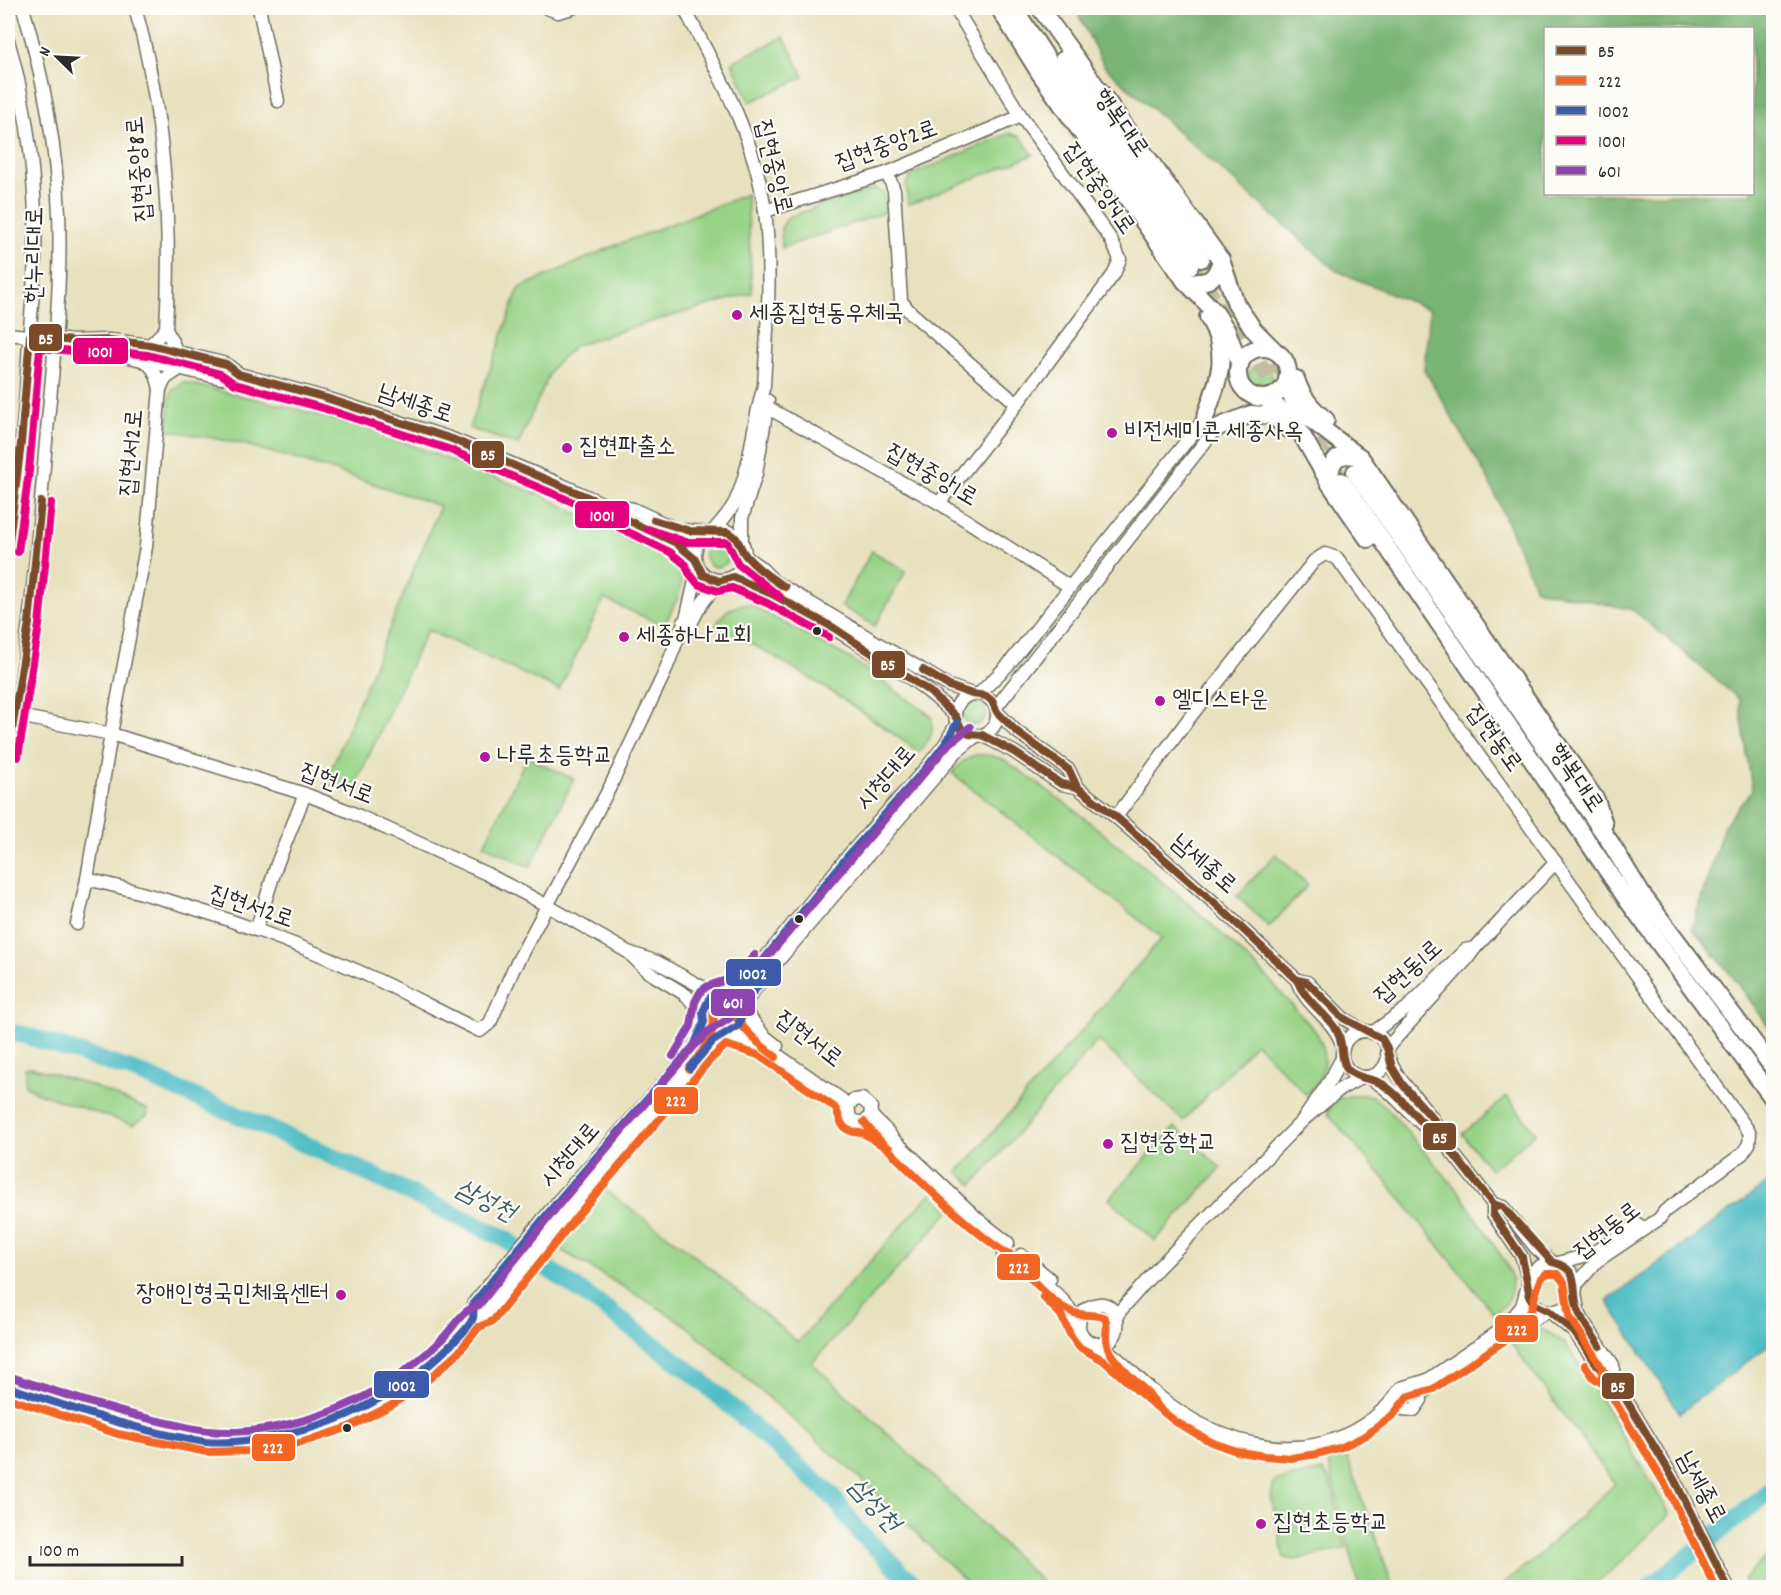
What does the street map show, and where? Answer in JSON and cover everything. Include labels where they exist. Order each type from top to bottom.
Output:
[{"type":"highway","points":[[999,8],[1039,72],[1192,269],[1200,283],[1209,281],[1218,272],[1221,260]]},
{"type":"highway","name":"행복대로","points":[[1014,8],[1070,94],[1192,269]]},
{"type":"highway","name":"행복대로","points":[[1030,8],[1192,269]]},
{"type":"highway","points":[[1040,8],[1221,260],[1236,304],[1282,363],[1290,394],[1298,410],[1347,474]]},
{"type":"highway","points":[[1192,269],[1227,332],[1243,388],[1285,413],[1299,430],[1347,474]]},
{"type":"highway","points":[[1192,269],[1222,352],[1211,423]]},
{"type":"highway","points":[[1211,423],[1250,352],[1258,349],[1282,363]]},
{"type":"highway","points":[[1211,423],[1245,403],[1280,392],[1282,363]]},
{"type":"highway","points":[[1211,423],[1251,414],[1273,416],[1347,474]]},
{"type":"highway","name":"행복대로","points":[[1347,474],[1610,842],[1641,893],[1773,1069]]},
{"type":"highway","name":"행복대로","points":[[1347,474],[1628,901],[1773,1100]]},
{"type":"street","name":"한누리대로","points":[[8,755],[11,714],[29,622],[39,526],[54,339],[59,214],[48,105],[23,8]]},
{"type":"street","name":"집현중앙8로","points":[[135,8],[154,88],[164,183],[168,263],[166,328]]},
{"type":"street","points":[[259,8],[278,101]]},
{"type":"street","points":[[547,8],[558,12],[573,8]]},
{"type":"street","name":"집현중앙로","points":[[684,8],[724,83],[738,115],[751,151],[765,211],[767,263],[764,386],[758,405],[749,456],[736,500],[725,518],[711,531]]},
{"type":"street","name":"집현중앙4로","points":[[939,502],[1017,404],[1114,274],[1120,259],[1110,238],[1021,116],[955,8]]},
{"type":"street","name":"한누리대로","points":[[8,40],[24,111],[32,172],[35,226],[34,290],[27,388],[8,550]]},
{"type":"street","name":"집현중앙2로","points":[[765,211],[887,173],[1021,116]]},
{"type":"street","points":[[887,173],[894,190],[901,301],[909,311],[1017,404]]},
{"type":"street","points":[[150,345],[166,328],[177,352]]},
{"type":"street","name":"남세종로","points":[[8,334],[74,341],[110,340],[150,345],[226,364],[239,374],[326,398],[452,439],[560,483],[606,505],[625,519],[676,543],[696,564]]},
{"type":"street","name":"남세종로","points":[[74,341],[107,352],[221,378],[239,374]]},
{"type":"street","points":[[138,358],[148,362],[156,373],[160,389]]},
{"type":"street","points":[[160,389],[166,378],[181,368]]},
{"type":"street","name":"집현중앙로","points":[[742,543],[742,518],[756,474],[768,408],[768,394],[764,386]]},
{"type":"street","name":"집현서2로","points":[[160,389],[146,547],[87,879],[120,886],[256,930],[362,973],[480,1031],[490,1023],[513,970],[609,789],[663,674],[687,615],[696,564]]},
{"type":"street","name":"집현중앙1로","points":[[768,408],[939,502],[1070,586]]},
{"type":"street","points":[[956,720],[959,703],[975,694],[1008,665],[1070,586],[1211,423]]},
{"type":"street","points":[[731,578],[744,564],[742,543],[738,537],[727,531],[711,531],[697,544],[696,564],[703,575],[711,579],[731,578],[772,594],[861,645],[930,692],[956,720],[962,730],[969,734],[980,735],[994,726],[996,710],[1211,423]]},
{"type":"street","name":"남세종로","points":[[606,505],[633,509],[676,529],[711,531]]},
{"type":"street","name":"집현동로","points":[[1116,817],[1190,717],[1314,561],[1325,554],[1337,558],[1750,1133],[1749,1144],[1742,1154],[1665,1211],[1659,1219],[1597,1261],[1575,1289]]},
{"type":"street","points":[[745,556],[775,582],[949,686],[986,696],[996,710]]},
{"type":"street","name":"집현서2로","points":[[663,674],[679,649],[699,607],[717,586],[731,578]]},
{"type":"street","name":"남세종로","points":[[996,710],[1016,731],[1069,770],[1077,787]]},
{"type":"street","name":"집현서로","points":[[11,714],[111,734],[304,794],[381,825],[487,874],[628,952],[657,962],[700,986],[723,992]]},
{"type":"street","name":"시청대로","points":[[723,992],[749,978],[848,856],[945,744],[956,720]]},
{"type":"street","name":"남세종로","points":[[980,735],[1014,752],[1061,784],[1077,787],[1116,817],[1218,906],[1297,980],[1300,990],[1335,1028],[1342,1053]]},
{"type":"street","name":"시청대로","points":[[742,1007],[760,982],[955,753],[980,735]]},
{"type":"street","points":[[256,930],[277,864],[304,794]]},
{"type":"street","name":"집현동1로","points":[[1387,1051],[1475,948],[1556,862]]},
{"type":"street","points":[[77,924],[87,879]]},
{"type":"street","name":"집현동1로","points":[[1368,1032],[1406,1009],[1465,950],[1475,948]]},
{"type":"street","name":"집현서로","points":[[628,952],[647,971],[686,995],[704,1019]]},
{"type":"street","name":"남세종로","points":[[1297,980],[1307,982],[1343,1018],[1368,1032]]},
{"type":"street","points":[[723,992],[739,998],[742,1007],[740,1023],[736,1028],[724,1033],[711,1030],[704,1019],[704,1005],[709,999],[723,992]]},
{"type":"street","name":"집현서로","points":[[742,1007],[771,1042],[851,1103]]},
{"type":"street","name":"시청대로","points":[[704,1019],[694,1046],[564,1205],[485,1314],[473,1318],[473,1304],[564,1205],[714,1040],[724,1033]]},
{"type":"street","points":[[1019,1258],[1062,1299],[1085,1339],[1108,1350],[1157,1395],[1191,1419],[1217,1432],[1271,1448],[1316,1446],[1343,1436],[1383,1410],[1401,1389],[1416,1391],[1504,1334],[1549,1311],[1565,1307],[1575,1289],[1571,1272],[1536,1248],[1503,1207],[1493,1204],[1440,1137],[1434,1120],[1403,1084],[1392,1067],[1382,1039],[1368,1032],[1350,1036],[1329,1082],[1303,1120]]},
{"type":"street","name":"집현서로","points":[[724,1033],[763,1044],[841,1099],[851,1103]]},
{"type":"street","points":[[1117,1319],[1120,1311],[1158,1268],[1303,1120],[1339,1090],[1379,1072],[1384,1067],[1387,1051]]},
{"type":"street","points":[[1342,1053],[1347,1069],[1356,1076],[1382,1084],[1429,1131],[1440,1137]]},
{"type":"street","points":[[868,1118],[857,1123],[850,1118],[851,1103],[858,1099],[866,1101],[871,1107],[868,1118],[871,1125],[884,1136],[892,1138],[980,1221],[1005,1246],[1004,1258],[1010,1262],[1019,1258]]},
{"type":"street","points":[[1493,1204],[1493,1214],[1522,1257],[1530,1297],[1534,1304],[1549,1311]]},
{"type":"street","name":"집현동로","points":[[1555,1263],[1591,1254],[1657,1211],[1665,1211]]},
{"type":"street","points":[[1019,1258],[1076,1303],[1089,1306]]},
{"type":"street","points":[[1416,1391],[1428,1380],[1504,1328],[1522,1306],[1528,1283],[1537,1267],[1555,1263]]},
{"type":"street","points":[[1105,1305],[1125,1297],[1158,1268]]},
{"type":"street","name":"남세종로","points":[[1575,1289],[1578,1311],[1613,1365],[1613,1378]]},
{"type":"street","points":[[1079,1328],[1080,1316],[1089,1306],[1105,1305],[1113,1310],[1118,1329],[1115,1335],[1104,1343],[1098,1344]]},
{"type":"street","name":"남세종로","points":[[1549,1311],[1574,1332],[1602,1370],[1613,1378],[1675,1481],[1727,1585]]},
{"type":"street","points":[[8,1387],[120,1424],[208,1442],[249,1441],[297,1433],[344,1418],[387,1396],[451,1345],[473,1318]]},
{"type":"street","points":[[1115,1335],[1122,1352],[1161,1391],[1168,1403]]},
{"type":"street","points":[[1396,1397],[1402,1409],[1410,1411],[1417,1407],[1421,1400],[1416,1391]]},
{"type":"street","points":[[1361,1425],[1373,1423],[1402,1409]]},
{"type":"green space","points":[[1075,8],[1773,8],[1773,1033],[1737,982],[1692,928],[1724,825],[1752,790],[1739,699],[1633,610],[1536,589],[1489,481],[1424,369],[1430,310],[1335,270],[1104,66]]},
{"type":"green space","points":[[784,37],[804,77],[750,102],[732,62]]},
{"type":"green space","points":[[1010,133],[1021,137],[1033,155],[908,205],[906,184],[913,174]]},
{"type":"green space","points":[[874,188],[884,193],[886,212],[782,248],[781,228],[788,217]]},
{"type":"green space","points":[[747,194],[752,293],[574,346],[552,368],[518,445],[469,428],[519,288],[609,248]]},
{"type":"green space","points":[[1260,365],[1268,369],[1272,377],[1268,385],[1260,389],[1252,385],[1248,377],[1252,369]]},
{"type":"green space","points":[[183,382],[289,407],[372,430],[546,497],[619,536],[663,554],[677,566],[682,582],[678,597],[664,626],[604,599],[559,690],[427,630],[352,792],[325,784],[440,506],[329,469],[239,443],[167,430],[171,391]]},
{"type":"green space","points":[[717,543],[722,544],[728,550],[728,560],[722,566],[717,567],[712,566],[706,560],[705,555],[706,550],[712,544]]},
{"type":"green space","points":[[872,551],[906,571],[875,626],[841,606]]},
{"type":"green space","points":[[744,604],[751,605],[851,659],[931,716],[932,731],[926,744],[919,752],[846,701],[768,653],[716,626],[727,611]]},
{"type":"green space","points":[[974,701],[979,702],[985,708],[985,718],[979,724],[974,725],[969,724],[963,718],[962,713],[963,708],[969,702]]},
{"type":"green space","points":[[975,755],[989,755],[1005,760],[1076,811],[1195,909],[1265,975],[1317,1033],[1323,1047],[1324,1066],[1319,1081],[1306,1095],[1256,1043],[1183,1121],[1098,1040],[973,1185],[958,1172],[1162,938],[952,773],[962,762]]},
{"type":"green space","points":[[527,757],[574,779],[530,867],[484,845]]},
{"type":"green space","points":[[1276,854],[1308,885],[1269,927],[1237,896]]},
{"type":"green space","points":[[719,1006],[727,1006],[734,1013],[734,1021],[727,1028],[719,1028],[712,1021],[712,1013]]},
{"type":"green space","points":[[31,1067],[90,1085],[149,1110],[147,1116],[133,1125],[38,1093],[25,1085],[25,1068]]},
{"type":"green space","points":[[1370,1095],[1387,1108],[1459,1192],[1506,1263],[1512,1279],[1511,1292],[1506,1304],[1494,1314],[1383,1177],[1327,1113],[1340,1098]]},
{"type":"green space","points":[[1507,1097],[1536,1133],[1491,1170],[1462,1134]]},
{"type":"green space","points":[[1175,1127],[1221,1168],[1155,1241],[1109,1199]]},
{"type":"green space","points":[[603,1189],[688,1250],[798,1342],[931,1193],[950,1211],[812,1363],[1047,1587],[972,1587],[851,1470],[682,1322],[556,1247]]},
{"type":"green space","points":[[1537,1329],[1546,1331],[1565,1343],[1670,1514],[1618,1565],[1591,1587],[1498,1587],[1530,1563],[1615,1484],[1510,1342],[1525,1331]]},
{"type":"green space","points":[[1345,1451],[1393,1587],[1359,1587],[1327,1457]]},
{"type":"green space","points":[[1323,1471],[1330,1480],[1346,1548],[1296,1560],[1284,1558],[1271,1496],[1275,1481]]},
{"type":"green space","points":[[1773,1550],[1773,1587],[1747,1587],[1743,1580]]},
{"type":"water","points":[[87,1050],[112,1059],[117,1066],[111,1070],[82,1060],[79,1053]]},
{"type":"water","points":[[1772,1180],[1774,1181],[1773,1342],[1680,1413],[1607,1301]]},
{"type":"waterway","name":"삼성천","points":[[8,1033],[21,1034],[137,1072],[321,1151],[502,1237],[602,1306],[695,1375],[832,1496],[858,1531],[918,1588]]},
{"type":"waterway","name":"삼성천","points":[[1649,1588],[1774,1488]]},
{"type":"tunnel","points":[[1190,266],[1339,476]]},
{"type":"tunnel","points":[[1261,341],[1295,389]]},
{"type":"transit line","name":"B5","points":[[8,550],[21,443],[30,336],[73,341],[110,340],[150,345],[226,364],[239,374],[326,398],[452,439],[606,505],[625,519],[676,543],[695,559],[703,575],[719,581],[733,577],[772,594],[834,628],[930,692],[956,717],[962,730],[969,734],[982,735],[1014,752],[1061,784],[1077,787]]},
{"type":"transit line","name":"1001","points":[[18,552],[29,471],[40,348],[148,355],[221,374],[235,384],[323,408],[448,449],[601,514],[620,528],[670,552],[686,565],[698,584],[718,591],[732,588],[767,603],[829,637]]},
{"type":"transit line","name":"B5","points":[[8,755],[29,623],[41,502]]},
{"type":"transit line","name":"1001","points":[[18,757],[39,625],[51,503]]},
{"type":"transit line","name":"B5","points":[[654,520],[690,531],[732,534],[744,554],[785,587]]},
{"type":"transit line","name":"1001","points":[[648,529],[686,542],[727,542],[738,564],[780,597]]},
{"type":"transit line","name":"B5","points":[[923,670],[949,686],[986,696],[992,701],[997,712],[1016,731],[1069,770],[1077,787],[1116,817],[1218,906],[1297,980]]},
{"type":"transit line","name":"1002","points":[[8,1387],[106,1419],[156,1432],[206,1442],[228,1442],[287,1434],[328,1423],[364,1407],[419,1373],[464,1331],[473,1318],[473,1304],[559,1200],[694,1046],[704,1022],[703,1012],[709,999],[714,994],[725,992],[749,978],[848,856],[927,767],[945,744],[957,723]]},
{"type":"transit line","name":"601","points":[[11,1377],[128,1414],[199,1430],[230,1432],[275,1427],[322,1415],[364,1397],[398,1376],[436,1345],[467,1311],[479,1305],[561,1202],[694,1046],[709,1031],[730,1018],[733,1002],[752,975],[947,746],[970,727]]},
{"type":"transit line","name":"601","points":[[673,1056],[691,1026],[695,1002],[701,991],[708,986],[732,978],[755,955]]},
{"type":"transit line","name":"1002","points":[[690,1068],[713,1041],[738,1026],[742,1016],[742,1007],[771,969]]},
{"type":"transit line","name":"B5","points":[[1297,980],[1307,982],[1343,1018],[1382,1039],[1392,1067],[1403,1085],[1434,1120],[1440,1137],[1424,1125],[1382,1084],[1348,1070],[1337,1031],[1305,994],[1297,980]]},
{"type":"transit line","name":"222","points":[[689,1069],[709,1039],[714,1025],[714,1010],[721,1003],[731,1006],[744,1028],[776,1057]]},
{"type":"transit line","name":"222","points":[[8,1398],[118,1434],[207,1452],[251,1451],[300,1443],[347,1428],[392,1405],[429,1379],[458,1353],[479,1327],[493,1321],[577,1216],[710,1060],[726,1045],[758,1055],[834,1107],[845,1128],[871,1137],[889,1148]]},
{"type":"transit line","name":"222","points":[[864,1122],[873,1134],[935,1194],[981,1235],[1010,1254],[1014,1263],[1056,1302],[1076,1313],[1105,1318],[1106,1338],[1111,1354],[1159,1408]]},
{"type":"transit line","name":"B5","points":[[1440,1137],[1493,1204],[1503,1207],[1552,1262],[1562,1265],[1572,1275],[1580,1315],[1600,1346]]},
{"type":"transit line","name":"B5","points":[[1493,1204],[1493,1214],[1522,1257],[1530,1297],[1534,1304],[1549,1311],[1574,1332],[1601,1370],[1613,1378],[1675,1481],[1728,1588]]},
{"type":"transit line","name":"222","points":[[1043,1297],[1061,1315],[1079,1347],[1103,1360],[1176,1422],[1211,1442],[1236,1451],[1264,1456],[1291,1458],[1317,1454],[1342,1447],[1367,1435],[1394,1414],[1407,1397],[1433,1389],[1510,1337],[1531,1311],[1538,1285],[1546,1274],[1557,1274],[1564,1282],[1569,1316],[1602,1368],[1602,1378]]},
{"type":"transit line","name":"222","points":[[1585,1365],[1594,1378],[1605,1385],[1666,1486],[1716,1588]]},
{"type":"place","name":"세종집현동우체국","points":[[737,315]]},
{"type":"place","name":"비전세미콘 세종사옥","points":[[1112,433]]},
{"type":"place","name":"집현파출소","points":[[567,448]]},
{"type":"place","name":"세종하나교회","points":[[624,637]]},
{"type":"place","name":"엘디스타운","points":[[1160,701]]},
{"type":"place","name":"나루초등학교","points":[[485,757]]},
{"type":"place","name":"집현중학교","points":[[1108,1144]]},
{"type":"place","name":"장애인형국민체육센터","points":[[341,1295]]},
{"type":"place","name":"집현초등학교","points":[[1261,1524]]}]
